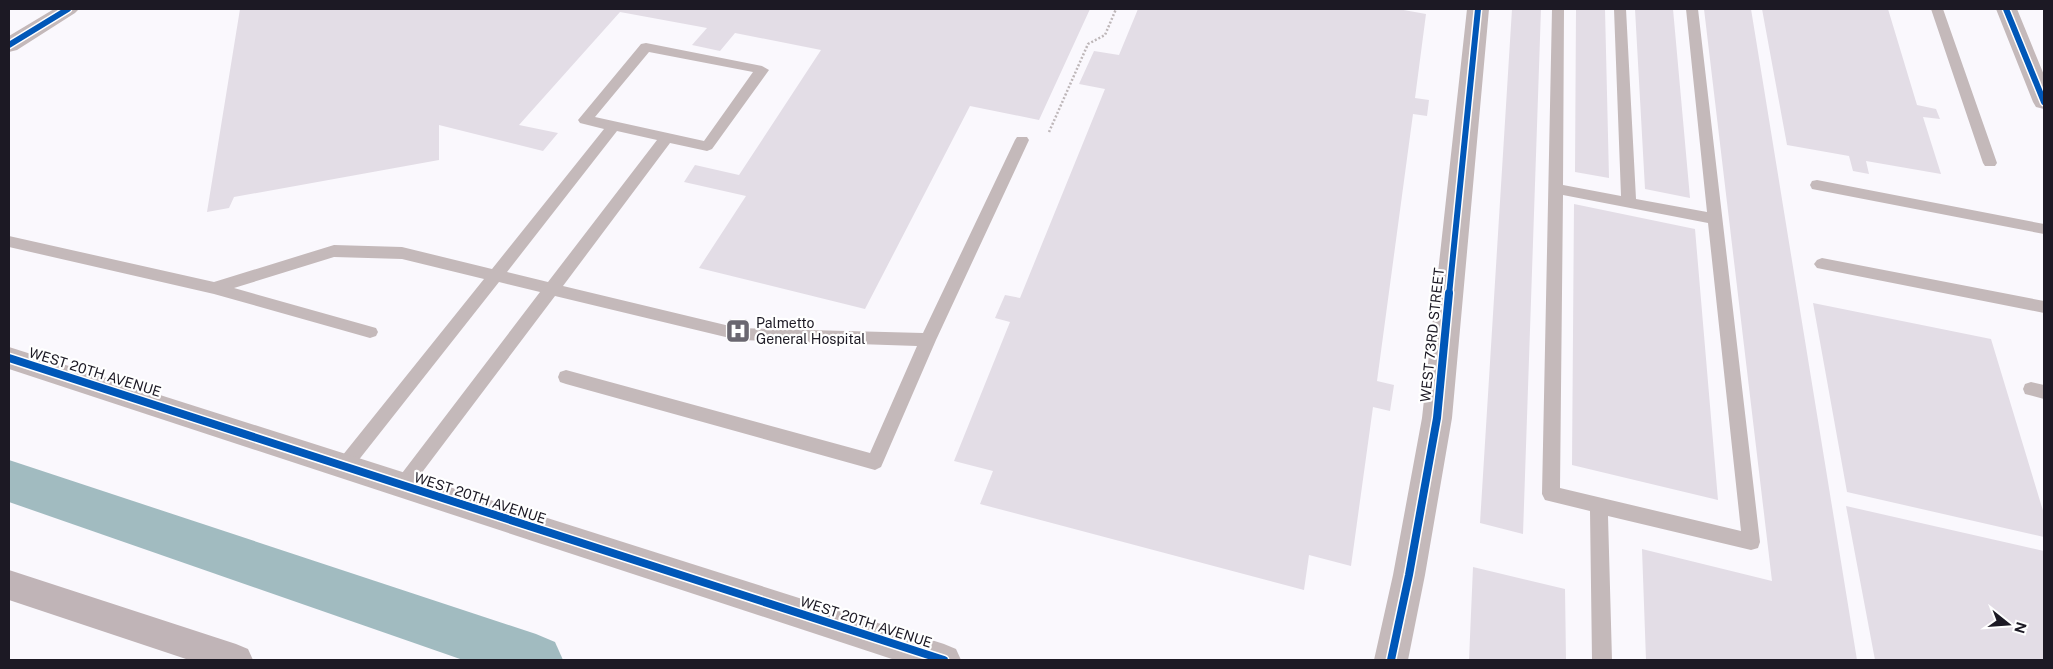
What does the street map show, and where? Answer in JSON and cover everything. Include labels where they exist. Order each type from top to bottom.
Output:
[{"type":"highway","points":[[9,585],[236,660]]},
{"type":"street","points":[[9,45],[68,9]]},
{"type":"street","name":"WEST 73RD STREET","points":[[1391,660],[1409,574],[1437,418],[1478,9]]},
{"type":"street","points":[[2006,9],[2043,95]]},
{"type":"street","name":"WEST 20TH AVENUE","points":[[9,358],[944,660]]},
{"type":"lane","points":[[1558,9],[1552,494],[1751,542],[1692,9]]},
{"type":"lane","points":[[1620,9],[1629,203]]},
{"type":"lane","points":[[1936,9],[1990,163]]},
{"type":"lane","points":[[646,47],[762,70],[707,146],[614,126],[585,120],[646,47]]},
{"type":"lane","points":[[344,466],[614,126]]},
{"type":"lane","points":[[402,486],[667,137]]},
{"type":"lane","points":[[566,376],[875,462],[928,340],[1022,140]]},
{"type":"lane","points":[[1817,185],[2044,229]]},
{"type":"lane","points":[[1556,189],[1715,219]]},
{"type":"lane","points":[[9,242],[214,288],[370,332]]},
{"type":"lane","points":[[214,288],[334,250],[402,253],[738,334],[928,340]]},
{"type":"lane","points":[[1822,264],[2044,307]]},
{"type":"lane","points":[[1599,505],[1602,660]]},
{"type":"path","points":[[1022,140],[1048,134],[1088,44],[1105,36],[1116,9]]},
{"type":"building","points":[[240,9],[1090,9],[1039,120],[970,106],[865,309],[699,268],[746,196],[684,182],[695,165],[739,175],[821,50],[735,33],[720,51],[692,45],[707,28],[620,12],[519,125],[558,133],[543,151],[439,125],[439,160],[234,197],[229,208],[207,212]]},
{"type":"building","points":[[1138,9],[1398,9],[1426,14],[1415,98],[1429,100],[1427,116],[1413,114],[1377,381],[1394,385],[1390,411],[1373,407],[1351,566],[1309,555],[1304,590],[980,504],[993,471],[954,461],[1010,322],[995,318],[1005,295],[1020,298],[1105,89],[1079,84],[1094,51],[1119,55]]},
{"type":"building","points":[[1512,9],[1541,9],[1523,534],[1480,523]]},
{"type":"building","points":[[1576,9],[1605,9],[1609,178],[1575,172]]},
{"type":"building","points":[[1635,9],[1673,9],[1690,198],[1645,189]]},
{"type":"building","points":[[1704,9],[1751,9],[1857,660],[1646,660],[1642,549],[1772,581]]},
{"type":"building","points":[[1762,9],[1888,9],[1917,105],[1936,109],[1940,119],[1923,117],[1941,174],[1866,161],[1869,174],[1853,171],[1849,156],[1787,145]]},
{"type":"building","points":[[1574,204],[1695,229],[1718,500],[1572,465]]},
{"type":"building","points":[[1813,303],[1991,339],[2044,514],[2044,537],[1847,492]]},
{"type":"building","points":[[1846,506],[2044,551],[2044,660],[1875,660]]},
{"type":"building","points":[[1473,567],[1565,589],[1566,660],[1469,660]]},
{"type":"waterway","points":[[9,481],[536,660]]},
{"type":"cycle path","points":[[9,45],[68,9]]},
{"type":"cycle path","points":[[1391,660],[1409,575],[1437,418],[1478,9]]},
{"type":"cycle path","points":[[2006,9],[2044,102]]},
{"type":"cycle path","points":[[9,358],[944,660]]},
{"type":"place","name":"Palmetto General Hospital","points":[[738,331]]}]
